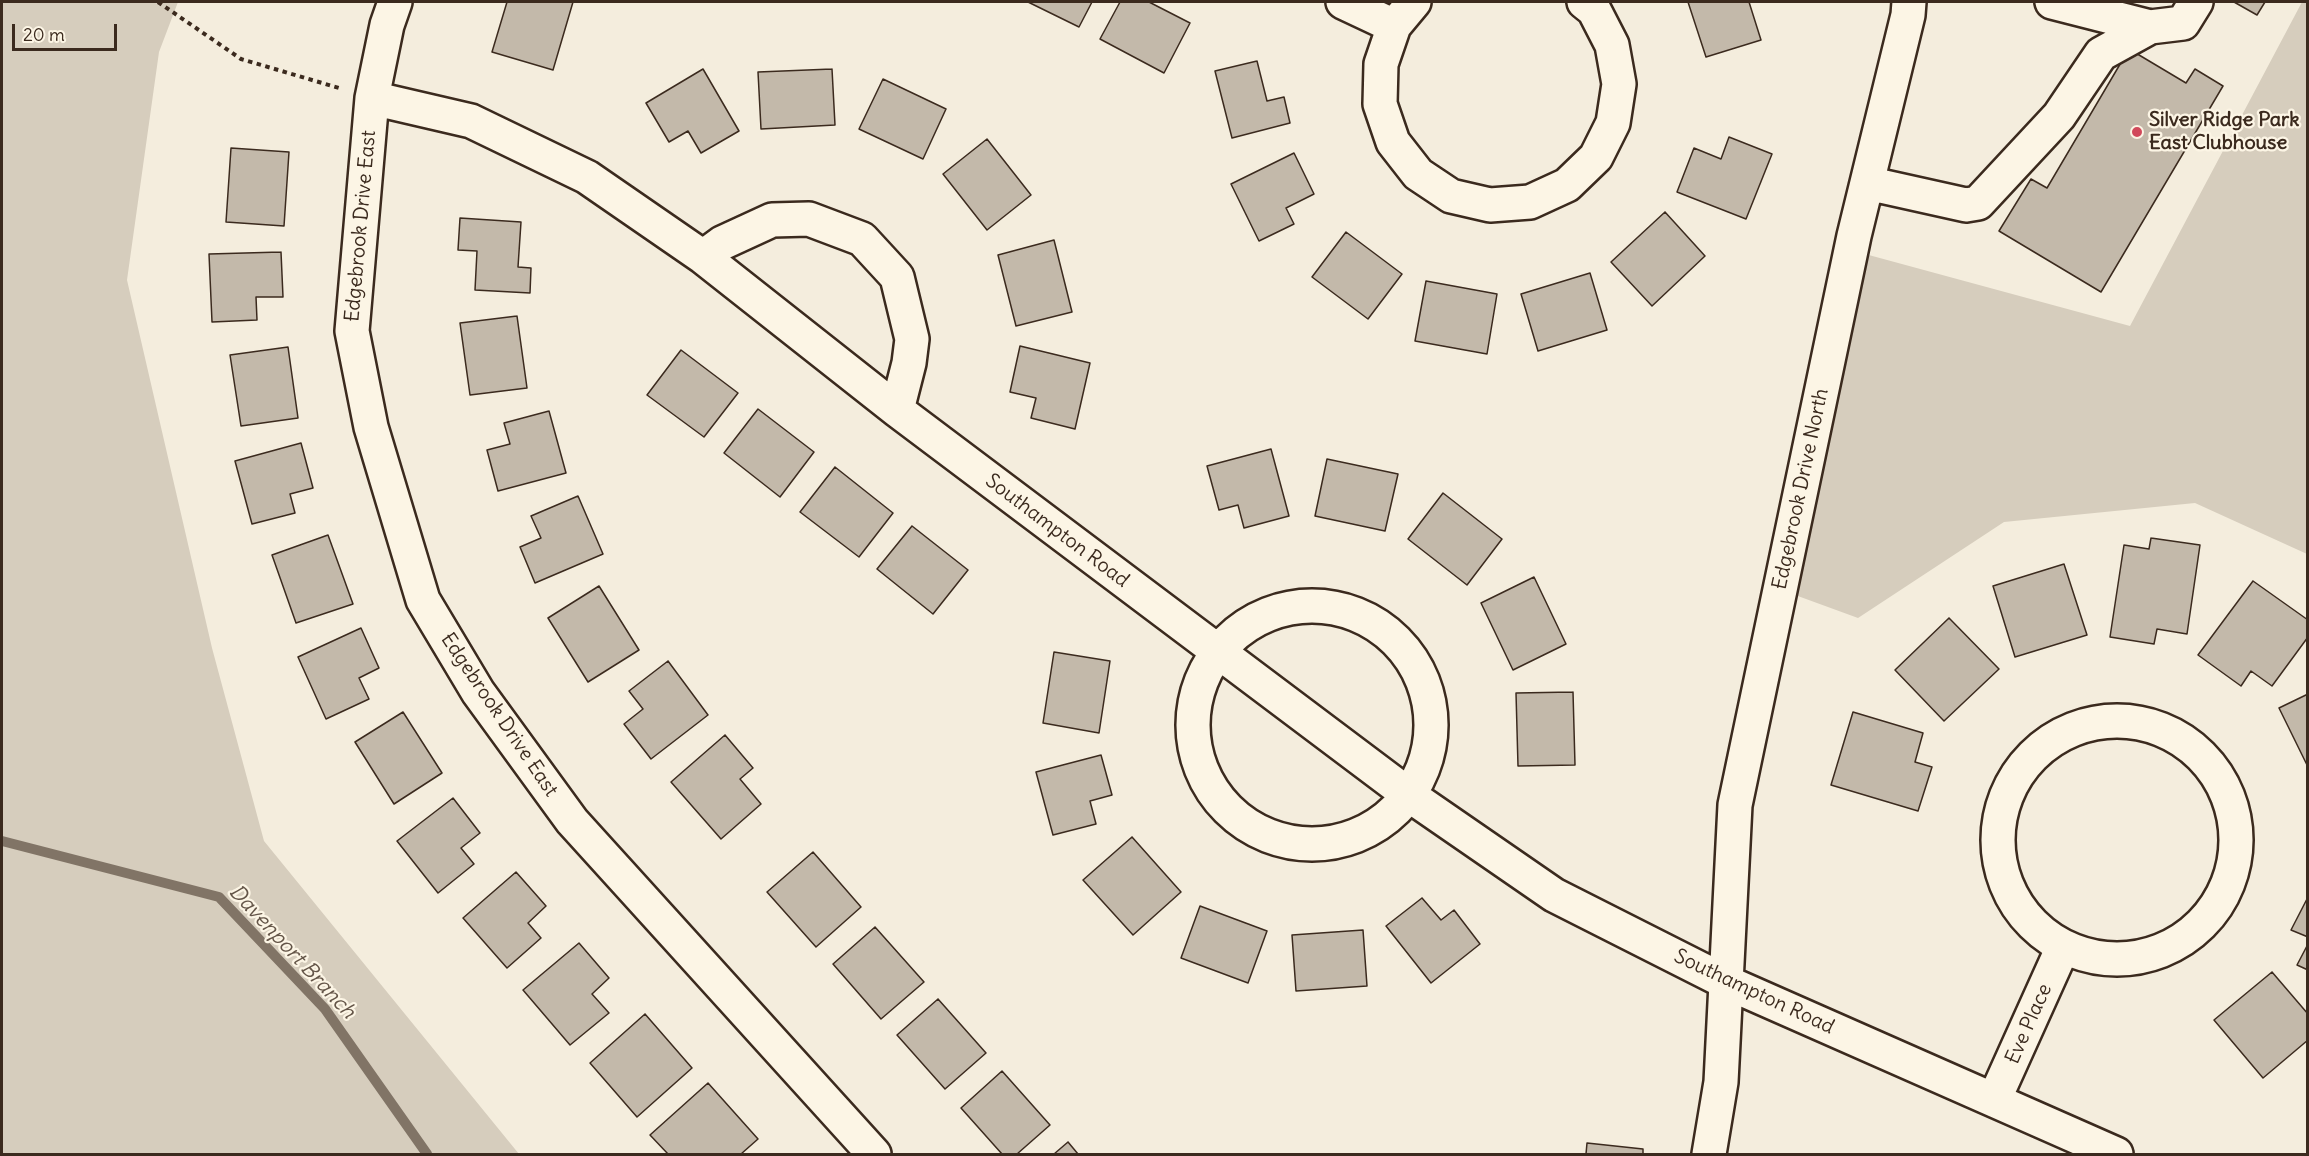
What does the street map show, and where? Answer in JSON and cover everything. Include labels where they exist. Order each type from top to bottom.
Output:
[{"type":"street","name":"Edgebrook Drive East","points":[[395,2],[387,26],[372,98],[352,331],[371,427],[423,600],[478,692],[572,821],[874,1155]]},
{"type":"street","points":[[1343,2],[1404,14],[1381,64],[1380,104],[1393,142],[1418,174],[1451,196],[1490,206],[1530,202],[1567,185],[1596,157],[1614,123],[1619,84],[1612,45],[1594,10],[1584,2]]},
{"type":"street","name":"Edgebrook Drive North","points":[[1726,982],[1735,805],[1867,183],[1908,15],[1909,2]]},
{"type":"street","points":[[2052,2],[2150,27]]},
{"type":"street","points":[[1867,183],[1966,205],[1978,203],[2059,117],[2102,54],[2150,27],[2183,22],[2196,2]]},
{"type":"street","name":"Southampton Road","points":[[372,98],[471,121],[588,177],[703,257],[897,410],[1216,652],[1409,795],[1554,894],[1726,982],[2115,1154]]},
{"type":"street","points":[[703,257],[722,243],[772,220],[809,219],[862,239],[897,277],[912,339],[909,363],[897,410]]},
{"type":"street","points":[[1326,605],[1366,617],[1399,642],[1422,676],[1432,717],[1427,758],[1409,795],[1383,823],[1349,840],[1311,846],[1274,839],[1240,822],[1214,795],[1197,760],[1194,742],[1192,723],[1198,685],[1216,652],[1246,624],[1284,608],[1326,605]]},
{"type":"street","points":[[2127,720],[2163,729],[2196,749],[2221,778],[2234,814],[2236,843],[2236,853],[2226,890],[2205,922],[2174,946],[2138,958],[2100,959],[2064,947],[2034,926],[2012,896],[1999,862],[1999,825],[2008,790],[2029,759],[2057,736],[2091,722],[2127,720]]},
{"type":"street","name":"Eve Place","points":[[1994,1100],[2064,947]]},
{"type":"street","points":[[1709,1155],[1721,1082],[1726,982]]},
{"type":"path","points":[[158,2],[242,59],[372,98]]},
{"type":"shaded area","points":[[2,2],[178,2],[159,52],[127,280],[212,648],[264,841],[519,1154],[2,1154]]},
{"type":"shaded area","points":[[2302,2],[2307,2],[2307,554],[2195,503],[2004,522],[1858,618],[1765,584],[1854,251],[2130,326]]},
{"type":"building","points":[[507,2],[573,2],[553,70],[492,52]]},
{"type":"building","points":[[1028,2],[1092,2],[1079,27]]},
{"type":"building","points":[[1120,2],[1149,2],[1190,23],[1164,73],[1100,39]]},
{"type":"building","points":[[1688,2],[1749,2],[1761,40],[1706,57]]},
{"type":"building","points":[[2234,2],[2265,2],[2257,15]]},
{"type":"building","name":"Silver Ridge Park East Clubhouse","points":[[2129,49],[2186,83],[2195,69],[2223,86],[2101,292],[1999,231],[2031,179],[2047,188]]},
{"type":"building","points":[[1257,61],[1267,101],[1284,97],[1290,123],[1232,138],[1215,71]]},
{"type":"building","points":[[703,69],[739,131],[701,153],[688,131],[669,142],[646,103]]},
{"type":"building","points":[[832,69],[835,125],[761,129],[758,72]]},
{"type":"building","points":[[883,79],[946,109],[923,159],[859,129]]},
{"type":"building","points":[[1729,137],[1772,154],[1746,219],[1677,192],[1694,148],[1721,159]]},
{"type":"building","points":[[987,139],[1031,195],[987,230],[943,174]]},
{"type":"building","points":[[231,148],[289,152],[284,226],[226,222]]},
{"type":"building","points":[[1294,153],[1314,194],[1286,208],[1294,224],[1259,241],[1231,184]]},
{"type":"building","points":[[1665,212],[1705,256],[1652,306],[1611,262]]},
{"type":"building","points":[[460,218],[521,222],[518,267],[531,268],[530,293],[475,290],[477,251],[458,250]]},
{"type":"building","points":[[1346,232],[1402,274],[1368,319],[1312,277]]},
{"type":"building","points":[[1054,240],[1072,312],[1016,326],[998,255]]},
{"type":"building","points":[[281,252],[283,297],[256,297],[257,320],[212,322],[209,254]]},
{"type":"building","points":[[1590,273],[1607,330],[1538,351],[1521,294]]},
{"type":"building","points":[[1426,281],[1497,294],[1487,354],[1415,341]]},
{"type":"building","points":[[517,316],[527,388],[470,395],[460,323]]},
{"type":"building","points":[[1020,346],[1090,363],[1075,429],[1031,418],[1036,398],[1010,392]]},
{"type":"building","points":[[288,347],[298,418],[241,426],[230,355]]},
{"type":"building","points":[[681,350],[738,393],[704,437],[647,395]]},
{"type":"building","points":[[758,409],[814,452],[780,497],[724,453]]},
{"type":"building","points":[[549,411],[566,473],[498,491],[487,450],[510,444],[504,423]]},
{"type":"building","points":[[301,443],[313,488],[290,494],[295,513],[252,524],[235,461]]},
{"type":"building","points":[[1271,449],[1289,516],[1244,528],[1238,505],[1219,510],[1207,466]]},
{"type":"building","points":[[1327,459],[1398,474],[1385,531],[1315,516]]},
{"type":"building","points":[[835,467],[893,513],[859,557],[800,512]]},
{"type":"building","points":[[1443,493],[1502,539],[1467,585],[1408,539]]},
{"type":"building","points":[[578,496],[603,554],[535,583],[520,547],[541,538],[531,516]]},
{"type":"building","points":[[912,526],[968,570],[933,614],[877,569]]},
{"type":"building","points":[[328,535],[353,604],[296,623],[272,555]]},
{"type":"building","points":[[2151,538],[2200,545],[2187,634],[2157,629],[2154,644],[2110,637],[2124,545],[2149,549]]},
{"type":"building","points":[[2064,564],[2087,635],[2015,657],[1993,586]]},
{"type":"building","points":[[1534,577],[1566,644],[1513,670],[1481,603]]},
{"type":"building","points":[[2253,581],[2308,620],[2308,637],[2272,686],[2251,671],[2241,686],[2198,655]]},
{"type":"building","points":[[599,586],[639,650],[588,682],[548,618]]},
{"type":"building","points":[[1949,618],[1999,669],[1944,721],[1895,670]]},
{"type":"building","points":[[361,628],[379,668],[359,678],[369,699],[326,719],[298,657]]},
{"type":"building","points":[[1054,652],[1110,661],[1099,733],[1043,723]]},
{"type":"building","points":[[668,661],[708,715],[651,759],[624,724],[643,709],[629,691]]},
{"type":"building","points":[[1573,692],[1575,765],[1518,766],[1516,693]]},
{"type":"building","points":[[2308,694],[2308,767],[2279,708]]},
{"type":"building","points":[[403,712],[442,773],[394,804],[355,742]]},
{"type":"building","points":[[1853,712],[1923,733],[1915,762],[1932,767],[1918,811],[1831,785]]},
{"type":"building","points":[[725,735],[753,768],[740,779],[761,804],[721,839],[671,782]]},
{"type":"building","points":[[1101,755],[1112,795],[1090,801],[1096,824],[1053,835],[1036,772]]},
{"type":"building","points":[[453,798],[480,833],[461,848],[474,864],[438,893],[397,841]]},
{"type":"building","points":[[1132,837],[1181,892],[1133,935],[1083,880]]},
{"type":"building","points":[[813,852],[861,907],[816,947],[767,892]]},
{"type":"building","points":[[516,872],[546,906],[528,923],[541,938],[507,968],[463,918]]},
{"type":"building","points":[[2308,897],[2308,937],[2291,930]]},
{"type":"building","points":[[1422,898],[1441,920],[1454,910],[1480,944],[1431,983],[1386,926]]},
{"type":"building","points":[[1200,906],[1267,931],[1248,983],[1181,958]]},
{"type":"building","points":[[875,927],[924,982],[881,1019],[833,964]]},
{"type":"building","points":[[1363,930],[1367,986],[1296,991],[1292,935]]},
{"type":"building","points":[[579,943],[609,978],[592,994],[609,1013],[570,1045],[523,990]]},
{"type":"building","points":[[2308,944],[2308,970],[2297,965]]},
{"type":"building","points":[[2272,972],[2308,1014],[2308,1040],[2263,1078],[2214,1020]]},
{"type":"building","points":[[938,999],[986,1053],[945,1089],[897,1035]]},
{"type":"building","points":[[645,1014],[692,1068],[637,1117],[590,1063]]},
{"type":"building","points":[[1002,1071],[1050,1125],[1017,1154],[1002,1154],[961,1108]]},
{"type":"building","points":[[708,1083],[758,1139],[741,1154],[668,1154],[650,1135]]},
{"type":"building","points":[[1068,1142],[1078,1154],[1054,1154]]},
{"type":"building","points":[[1587,1143],[1643,1149],[1643,1154],[1586,1154]]},
{"type":"waterway","name":"Davenport Branch","points":[[2,841],[219,897],[325,1009],[427,1154]]},
{"type":"place","name":"Silver Ridge Park East Clubhouse","points":[[2137,132]]}]
